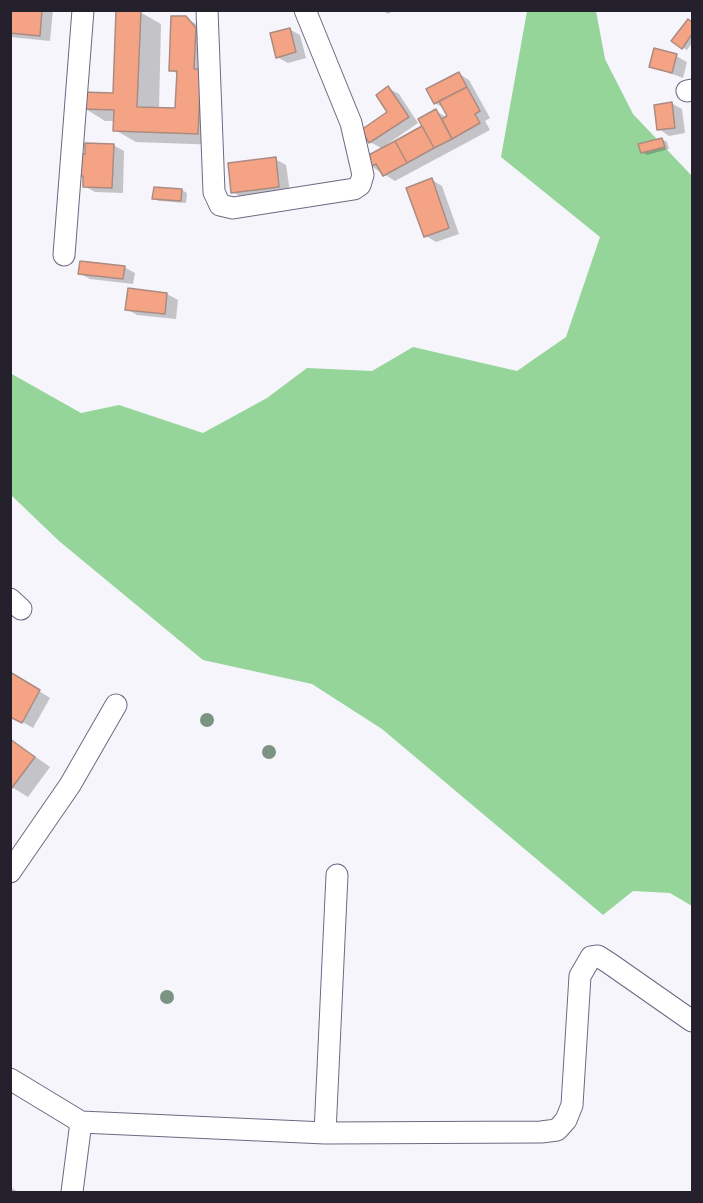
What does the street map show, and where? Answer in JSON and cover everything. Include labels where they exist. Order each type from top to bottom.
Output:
[{"type":"street","points":[[64,255],[83,10]]},
{"type":"street","points":[[207,10],[214,192],[220,205],[233,208],[354,189],[360,185],[363,175],[351,123],[305,10]]},
{"type":"street","points":[[10,872],[70,785],[116,705]]},
{"type":"street","points":[[325,1133],[337,875]]},
{"type":"street","points":[[10,1078],[81,1122],[325,1133],[557,1130],[566,1120],[572,1105],[580,976],[591,957],[598,956],[693,1021]]},
{"type":"street","points":[[72,1192],[81,1122]]},
{"type":"green space","points":[[527,11],[596,11],[605,59],[633,114],[692,176],[692,906],[670,893],[633,891],[603,915],[382,729],[312,684],[203,660],[59,541],[11,495],[10,373],[81,413],[119,405],[203,433],[267,398],[307,368],[372,371],[413,347],[517,371],[566,337],[600,237],[501,157]]},
{"type":"building","points":[[10,10],[42,10],[40,36],[10,33]]},
{"type":"building","points":[[116,10],[141,10],[137,107],[175,108],[177,71],[169,71],[171,16],[186,16],[196,28],[194,69],[201,69],[198,134],[113,131],[114,110],[82,109],[83,92],[113,93]]},
{"type":"building","points":[[688,19],[692,22],[692,34],[682,49],[671,41]]},
{"type":"building","points":[[290,28],[296,52],[276,58],[270,33]]},
{"type":"building","points":[[654,48],[677,54],[672,73],[649,67]]},
{"type":"building","points":[[459,72],[467,87],[434,104],[426,89]]},
{"type":"building","points":[[388,86],[409,117],[369,143],[361,130],[387,112],[376,95]]},
{"type":"building","points":[[467,87],[480,111],[475,114],[480,123],[452,139],[442,119],[447,116],[439,101]]},
{"type":"building","points":[[672,102],[675,128],[657,130],[654,105]]},
{"type":"building","points":[[436,109],[452,139],[434,148],[418,119]]},
{"type":"building","points":[[422,126],[434,148],[407,163],[395,141]]},
{"type":"building","points":[[662,138],[665,147],[641,153],[638,144]]},
{"type":"building","points":[[395,141],[407,163],[383,176],[376,164],[370,167],[365,157]]},
{"type":"building","points":[[85,143],[114,144],[112,188],[83,187],[83,176],[77,176],[78,153],[85,154]]},
{"type":"building","points":[[276,157],[279,187],[231,193],[228,163]]},
{"type":"building","points":[[432,178],[449,228],[424,237],[406,188]]},
{"type":"building","points":[[154,187],[182,189],[181,201],[152,199]]},
{"type":"building","points":[[80,261],[125,266],[123,279],[78,274]]},
{"type":"building","points":[[128,288],[167,293],[165,314],[125,310]]},
{"type":"building","points":[[10,672],[40,690],[22,723],[10,717]]},
{"type":"building","points":[[10,739],[35,757],[11,789],[10,788]]}]
